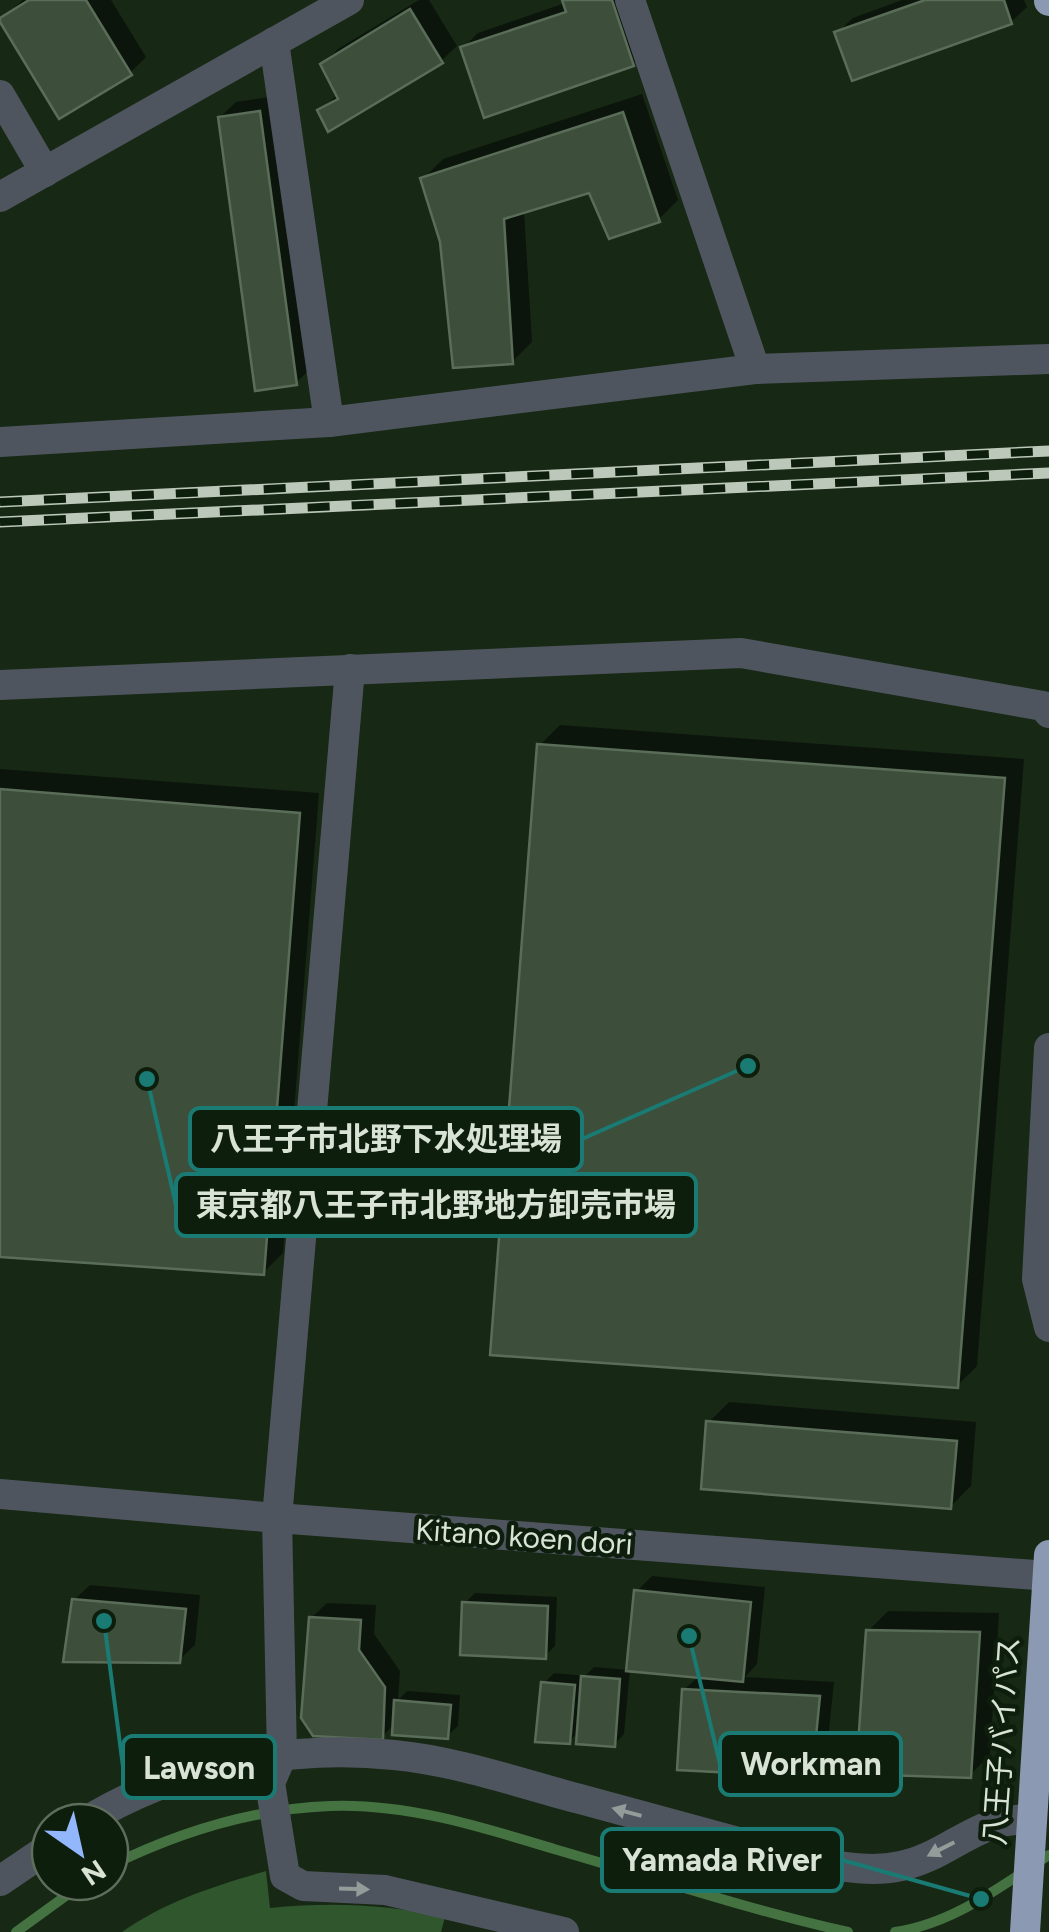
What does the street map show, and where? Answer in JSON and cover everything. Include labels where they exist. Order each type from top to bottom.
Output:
[{"type":"highway","name":"八王子バイパス","points":[[1025,1925],[1048,1569]]},
{"type":"street","points":[[0,197],[349,0]]},
{"type":"street","points":[[630,0],[756,370]]},
{"type":"street","points":[[274,42],[329,422]]},
{"type":"street","points":[[0,95],[45,172]]},
{"type":"street","points":[[0,442],[329,422],[756,370],[1049,358]]},
{"type":"street","points":[[0,684],[741,653],[1043,706],[1049,713]]},
{"type":"street","points":[[350,670],[277,1518],[276,1769],[284,1876],[303,1886],[385,1890],[564,1932]]},
{"type":"street","points":[[1049,1048],[1037,1279],[1049,1327]]},
{"type":"street","name":"Kitano koen dori","points":[[0,1494],[277,1518],[1048,1569]]},
{"type":"street","points":[[126,1802],[158,1786],[215,1768],[276,1769],[395,1755],[462,1768],[858,1870],[902,1866],[1002,1820],[1031,1828]]},
{"type":"street","points":[[0,1881],[30,1860]]},
{"type":"green space","points":[[266,1871],[270,1908],[336,1905],[401,1909],[445,1917],[441,1932],[122,1932],[173,1903]]},
{"type":"building","points":[[29,0],[86,0],[132,75],[59,119],[0,22],[0,18]]},
{"type":"building","points":[[562,0],[612,0],[634,66],[484,118],[460,47],[566,12]]},
{"type":"building","points":[[925,0],[1004,0],[1012,24],[852,81],[834,32]]},
{"type":"building","points":[[410,9],[443,63],[328,132],[317,110],[338,99],[320,64]]},
{"type":"building","points":[[260,111],[297,385],[255,391],[218,117]]},
{"type":"building","points":[[623,112],[660,222],[609,239],[589,193],[504,219],[513,364],[453,368],[440,242],[420,178]]},
{"type":"building","points":[[537,744],[1005,778],[958,1388],[490,1355]]},
{"type":"building","points":[[0,789],[300,813],[264,1275],[0,1257]]},
{"type":"building","points":[[706,1421],[957,1441],[951,1509],[701,1489]]},
{"type":"building","points":[[634,1590],[751,1602],[743,1682],[626,1671]]},
{"type":"building","points":[[72,1599],[186,1609],[180,1663],[63,1662]]},
{"type":"building","points":[[462,1602],[548,1606],[546,1659],[460,1655]]},
{"type":"building","points":[[309,1617],[361,1620],[359,1650],[385,1687],[383,1740],[313,1736],[301,1718]]},
{"type":"building","points":[[866,1630],[980,1632],[971,1778],[856,1774]]},
{"type":"building","points":[[581,1676],[620,1679],[615,1747],[576,1744]]},
{"type":"building","points":[[541,1682],[575,1685],[570,1744],[535,1742]]},
{"type":"building","points":[[682,1689],[820,1696],[812,1777],[677,1770]]},
{"type":"building","points":[[394,1700],[451,1705],[448,1739],[392,1735]]},
{"type":"waterway","points":[[130,1857],[189,1833],[244,1817],[330,1806],[387,1808],[472,1825],[848,1932]]},
{"type":"waterway","points":[[895,1932],[957,1912],[1049,1855]]},
{"type":"waterway","points":[[16,1932],[57,1902]]},
{"type":"railway","points":[[0,502],[1049,451]]},
{"type":"railway","points":[[0,522],[1049,473]]},
{"type":"place","name":"八王子市北野下水処理場","points":[[748,1066]]},
{"type":"place","name":"東京都八王子市北野地方卸売市場","points":[[147,1079]]},
{"type":"place","name":"Lawson","points":[[104,1621]]},
{"type":"place","name":"Workman","points":[[689,1636]]},
{"type":"place","name":"Yamada River","points":[[981,1899]]}]
